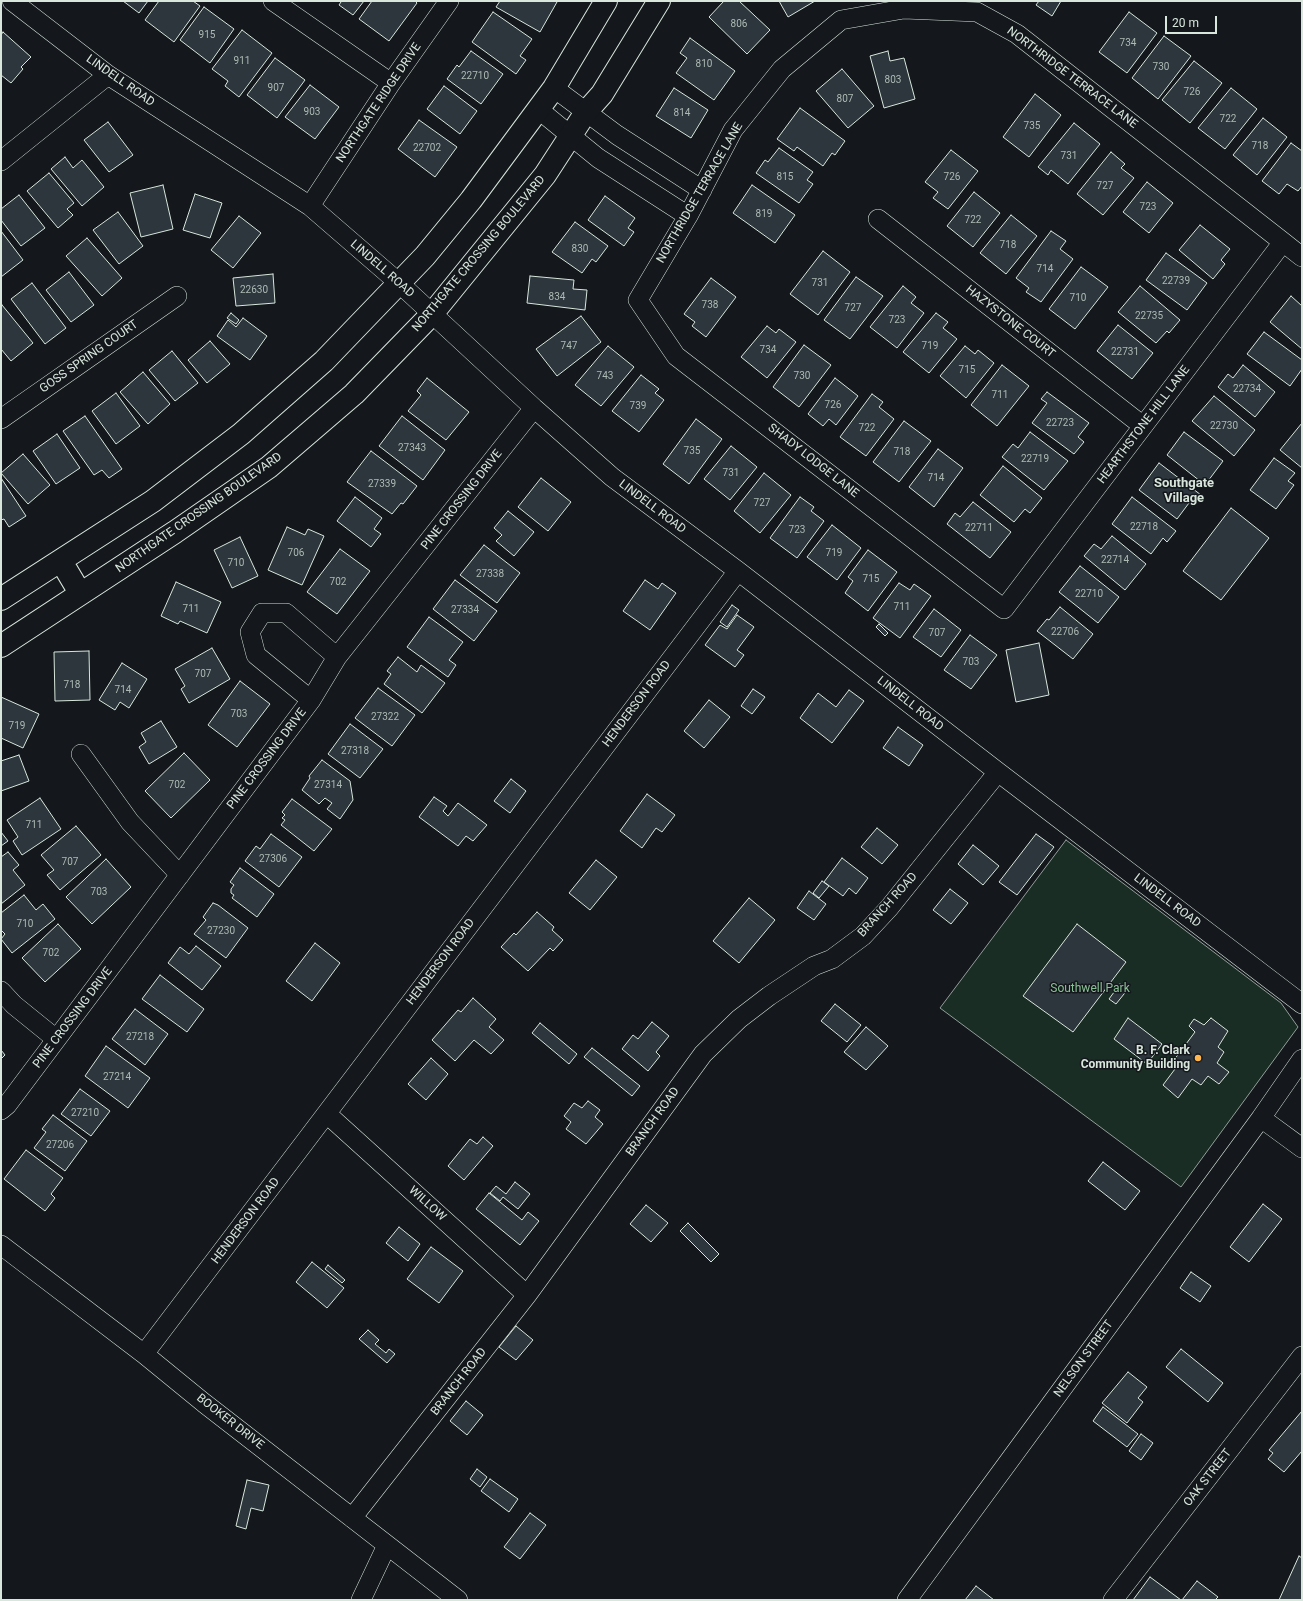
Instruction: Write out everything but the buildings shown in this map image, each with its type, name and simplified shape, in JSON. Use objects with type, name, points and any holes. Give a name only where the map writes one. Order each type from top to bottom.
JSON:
[{"type":"main road","points":[[1,599],[153,501],[241,434],[324,361],[425,256],[471,200],[554,88],[606,1]]},
{"type":"main road","name":"NORTHGATE CROSSING BOULEVARD","points":[[1,646],[175,532],[269,467],[354,394],[432,314],[545,175],[586,112],[602,94],[659,1]]},
{"type":"main road","points":[[61,561],[80,593]]},
{"type":"street","name":"LINDELL ROAD","points":[[12,1],[108,75],[310,206],[400,283],[534,408],[612,477],[738,571],[1302,1004]]},
{"type":"street","points":[[273,1],[391,83]]},
{"type":"street","name":"NORTHGATE RIDGE DRIVE","points":[[310,206],[391,83],[449,1]]},
{"type":"street","name":"NORTHRIDGE TERRACE LANE","points":[[638,300],[688,216],[733,130],[782,69],[841,20],[882,7],[977,12],[1017,34],[1302,257]]},
{"type":"street","points":[[1,161],[108,75]]},
{"type":"street","points":[[554,88],[617,135],[702,190]]},
{"type":"street","points":[[538,109],[598,158],[688,216]]},
{"type":"street","name":"HAZYSTONE COURT","points":[[878,219],[1143,426]]},
{"type":"street","name":"HEARTHSTONE HILL LANE","points":[[1004,609],[1283,242]]},
{"type":"street","name":"GOSS SPRING COURT","points":[[1,419],[177,296]]},
{"type":"street","name":"SHADY LODGE LANE","points":[[638,300],[676,356],[1004,609]]},
{"type":"street","name":"PINE CROSSING DRIVE","points":[[1,1110],[7,1105],[311,700],[338,657],[534,408]]},
{"type":"street","name":"HENDERSON ROAD","points":[[144,1354],[738,571]]},
{"type":"street","points":[[311,700],[256,655],[250,632],[262,613],[286,613],[338,657]]},
{"type":"street","points":[[81,754],[130,822],[180,875]]},
{"type":"street","name":"BRANCH ROAD","points":[[352,1518],[528,1295],[703,1054],[739,1019],[769,996],[814,966],[832,958],[863,936],[889,908],[998,772]]},
{"type":"street","points":[[1,991],[14,1006],[56,1039]]},
{"type":"street","points":[[1302,1059],[1261,1118],[1302,1148]]},
{"type":"street","name":"WILLOW","points":[[326,1114],[528,1295]]},
{"type":"street","name":"NELSON STREET","points":[[907,1600],[1261,1118]]},
{"type":"street","name":"BOOKER DRIVE","points":[[1,1245],[144,1354],[204,1403],[458,1600]]},
{"type":"street","name":"OAK STREET","points":[[1113,1600],[1302,1356]]},
{"type":"street","points":[[361,1600],[387,1545]]},
{"type":"green space","name":"Southwell Park","points":[[1066,840],[1281,1003],[1298,1027],[1181,1187],[940,1008]]},
{"type":"place","name":"B. F. Clark Community Building","points":[[1198,1058]]},
{"type":"district","name":"Southgate Village","points":[[1184,492]]}]
